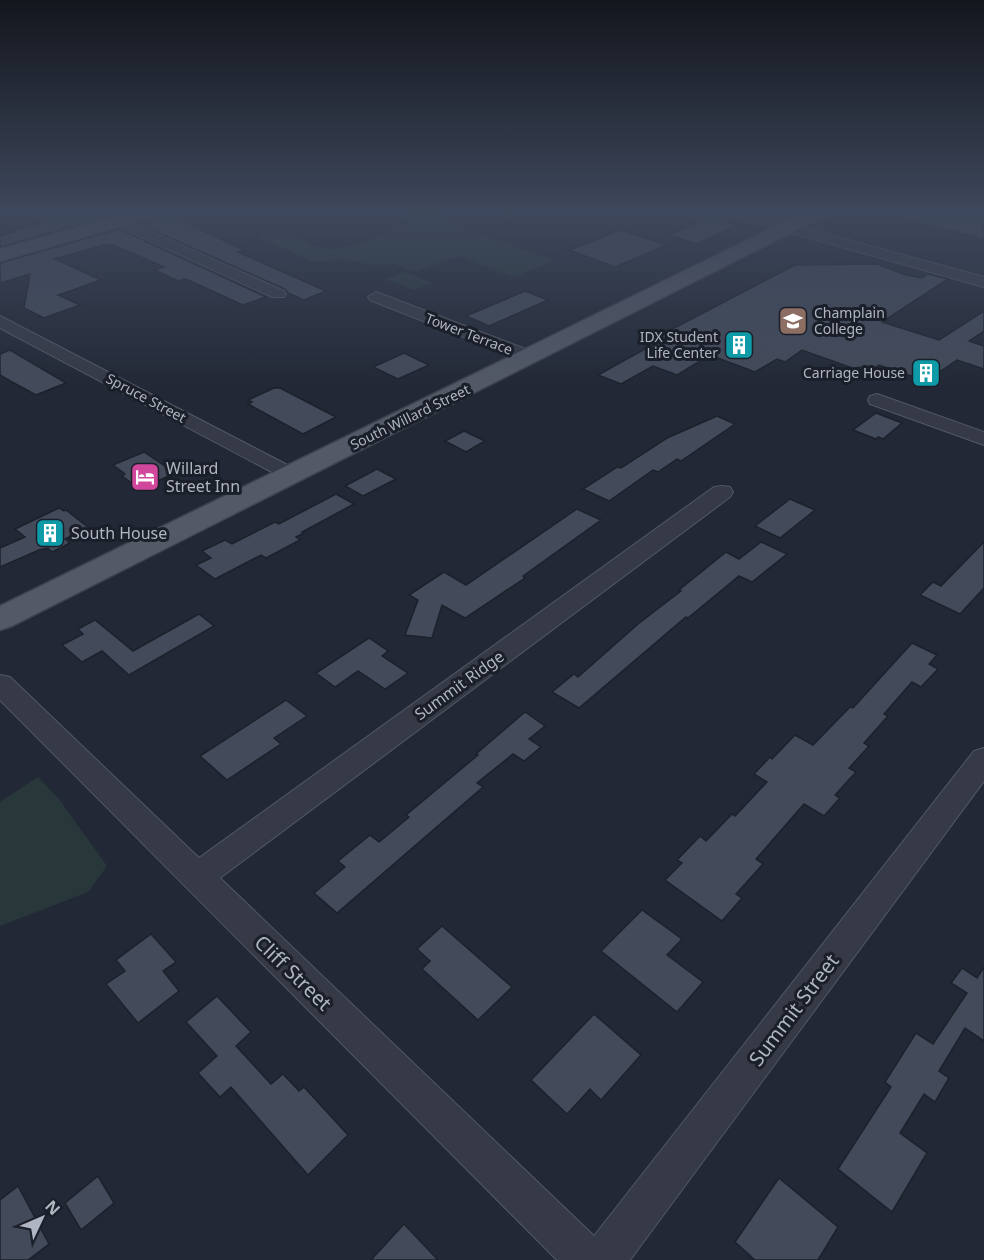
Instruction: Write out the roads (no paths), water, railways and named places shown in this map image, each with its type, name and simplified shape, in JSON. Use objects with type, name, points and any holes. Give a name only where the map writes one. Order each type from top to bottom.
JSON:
[{"type":"main road","name":"South Willard Street","points":[[0,619],[700,271]]},
{"type":"street","points":[[227,271],[278,294]]},
{"type":"street","points":[[944,271],[984,282]]},
{"type":"street","name":"Tower Terrace","points":[[376,297],[530,357]]},
{"type":"street","name":"Spruce Street","points":[[0,321],[292,475]]},
{"type":"street","points":[[877,400],[984,439]]},
{"type":"street","name":"Summit Ridge","points":[[196,878],[722,492]]},
{"type":"street","name":"Cliff Street","points":[[0,684],[588,1260]]},
{"type":"street","name":"Summit Street","points":[[603,1260],[984,759]]},
{"type":"place","name":"Champlain College","points":[[793,321]]},
{"type":"place","name":"IDX Student Life Center","points":[[739,345]]},
{"type":"place","name":"Carriage House","points":[[926,373]]},
{"type":"place","name":"Willard Street Inn","points":[[145,477]]},
{"type":"place","name":"South House","points":[[50,533]]}]
